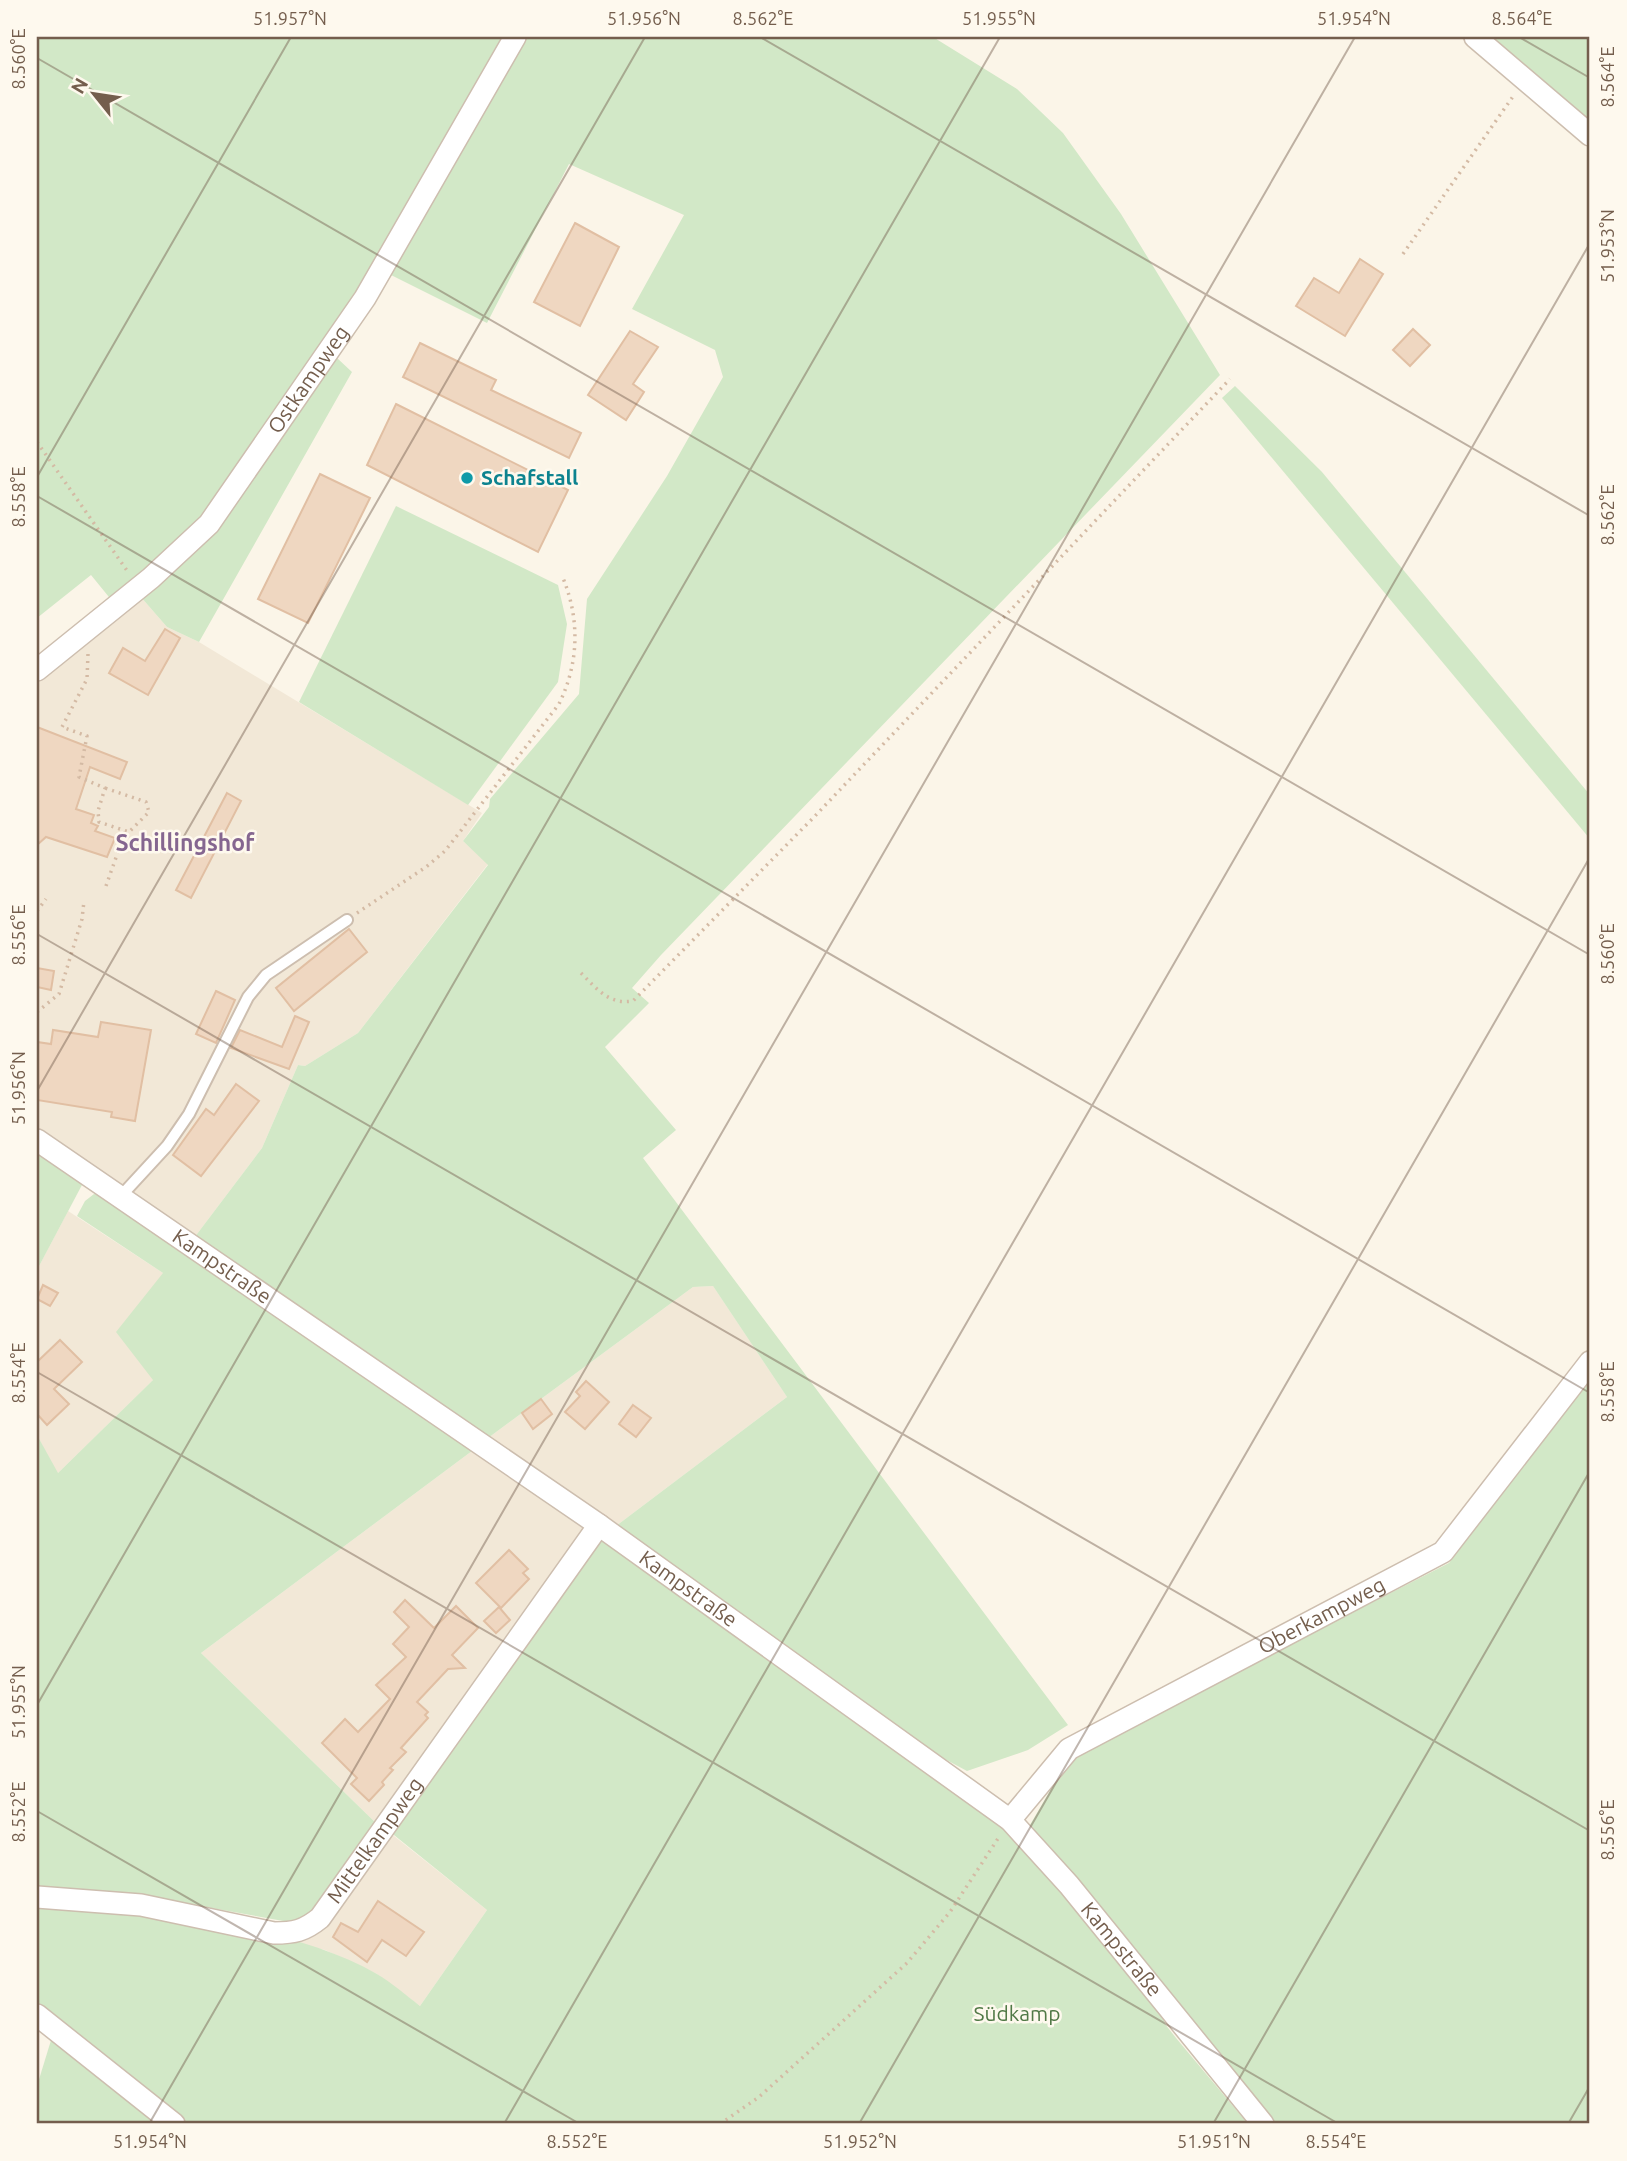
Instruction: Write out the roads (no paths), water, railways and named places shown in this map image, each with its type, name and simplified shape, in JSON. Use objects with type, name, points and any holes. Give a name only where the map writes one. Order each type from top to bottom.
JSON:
[{"type":"street","name":"Ostkampweg","points":[[37,670],[139,588],[209,524],[365,298],[515,37]]},
{"type":"street","points":[[1475,37],[1590,135]]},
{"type":"street","name":"Kampstraße","points":[[37,1140],[599,1525],[1010,1820],[1069,1885],[1263,2124]]},
{"type":"street","name":"Oberkampweg","points":[[1010,1820],[1069,1749],[1443,1552],[1590,1362]]},
{"type":"street","name":"Mittelkampweg","points":[[37,1898],[141,1905],[274,1933],[294,1933],[306,1929],[320,1918],[599,1525]]},
{"type":"street","points":[[37,2015],[174,2124]]},
{"type":"lane","points":[[120,1197],[167,1146],[190,1114],[248,997],[266,975],[347,920]]},
{"type":"place","name":"Schafstall","points":[[467,478]]},
{"type":"district","name":"Schillingshof","points":[[185,843]]},
{"type":"park label","name":"Südkamp","points":[[1017,2014]]}]
